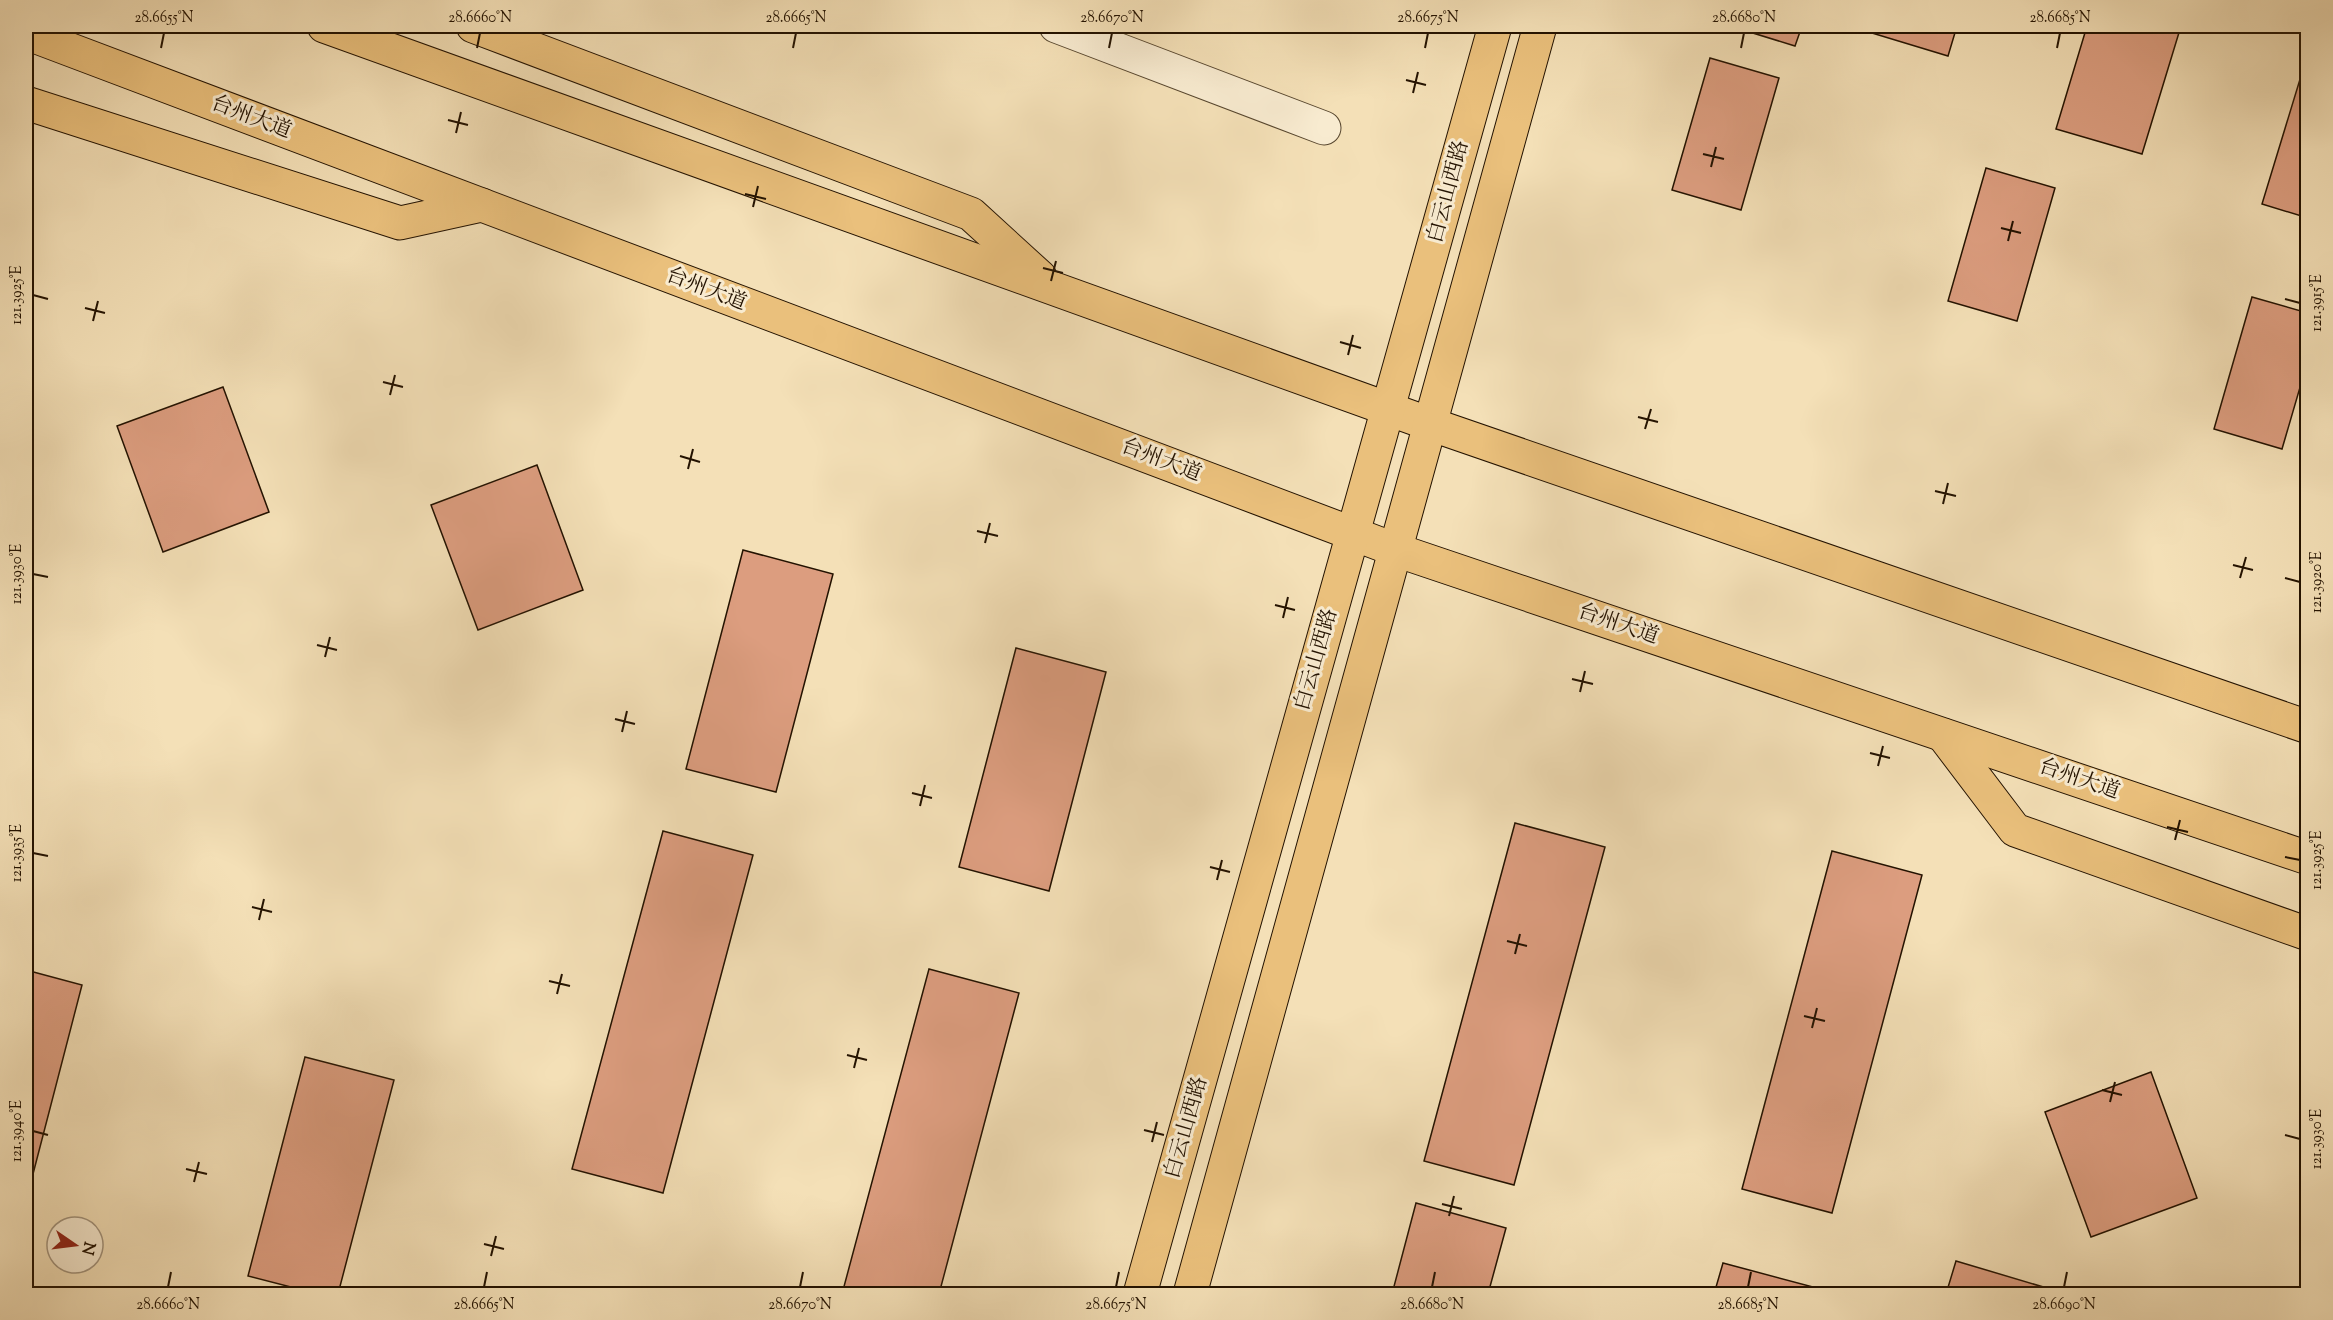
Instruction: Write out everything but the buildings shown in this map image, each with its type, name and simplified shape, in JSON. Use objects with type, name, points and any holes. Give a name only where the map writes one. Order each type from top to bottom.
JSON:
[{"type":"main road","points":[[324,26],[1430,424],[2307,727]]},
{"type":"main road","points":[[473,26],[971,214],[1053,288]]},
{"type":"main road","name":"白云山西路","points":[[1140,1294],[1496,26]]},
{"type":"main road","name":"白云山西路","points":[[1190,1294],[1540,26]]},
{"type":"main road","name":"台州大道","points":[[26,33],[1396,550],[2307,858]]},
{"type":"main road","points":[[26,104],[400,223],[482,205]]},
{"type":"main road","points":[[1943,735],[2015,830],[2307,934]]},
{"type":"lane","points":[[1056,26],[1324,128]]}]
